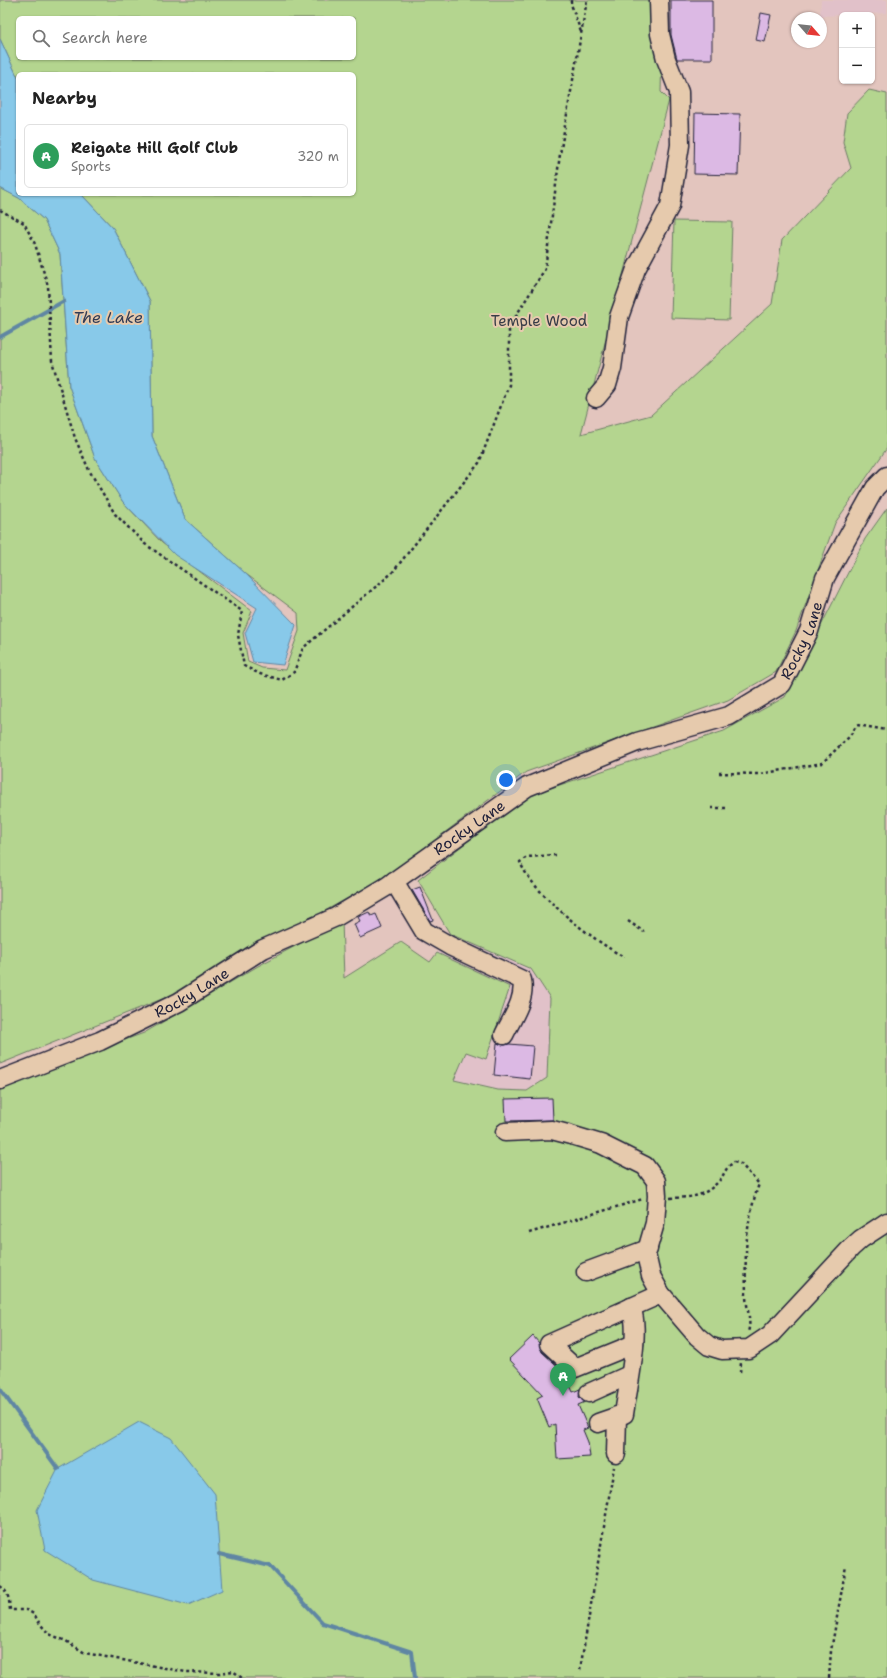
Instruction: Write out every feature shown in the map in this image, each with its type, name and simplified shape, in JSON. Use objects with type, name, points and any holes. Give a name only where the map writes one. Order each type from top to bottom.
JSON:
[{"type":"street","points":[[596,398],[607,385],[612,368],[619,318],[636,269],[670,206],[680,146],[679,92],[666,59],[660,34],[659,0]]},
{"type":"street","name":"Rocky Lane","points":[[0,1080],[100,1040],[179,1002],[263,950],[336,917],[394,881],[527,787],[637,742],[729,716],[782,684],[810,631],[825,578],[875,488],[887,476]]},
{"type":"street","points":[[394,881],[424,931],[450,946],[522,980],[524,989],[522,998],[504,1035]]},
{"type":"street","points":[[505,1132],[552,1130],[601,1144],[645,1166],[656,1181],[657,1198],[656,1223],[646,1254],[651,1276],[661,1294],[697,1336],[709,1346],[722,1350],[741,1350],[758,1344],[770,1335],[851,1248],[861,1239],[887,1222]]},
{"type":"street","points":[[586,1272],[648,1249]]},
{"type":"street","points":[[634,1344],[575,1368],[549,1344],[661,1294]]},
{"type":"street","points":[[598,1423],[624,1414],[634,1344],[635,1317],[631,1307]]},
{"type":"street","points":[[589,1393],[629,1375]]},
{"type":"street","points":[[616,1454],[617,1416]]},
{"type":"path","points":[[571,0],[581,32]]},
{"type":"path","points":[[0,210],[24,223],[35,244],[48,286],[52,361],[71,424],[89,470],[115,514],[145,544],[242,611],[238,635],[244,666],[260,674],[282,680],[294,672],[303,648],[392,573],[479,463],[509,385],[509,327],[545,269],[560,154],[587,0]]},
{"type":"path","points":[[719,773],[760,774],[822,763],[849,736],[857,725],[887,730]]},
{"type":"path","points":[[710,808],[728,808]]},
{"type":"path","points":[[556,855],[527,857],[520,862],[524,871],[548,899],[605,947],[624,957]]},
{"type":"path","points":[[628,921],[644,932]]},
{"type":"path","points":[[529,1233],[638,1199],[697,1197],[719,1181],[726,1168],[734,1162],[741,1164],[759,1184],[752,1205],[747,1229],[746,1297],[749,1330],[741,1350],[740,1372]]},
{"type":"path","points":[[580,1670],[616,1454]]},
{"type":"path","points":[[829,1678],[831,1651],[846,1566]]},
{"type":"path","points":[[0,1586],[5,1590],[9,1598],[10,1610],[26,1610],[34,1614],[49,1634],[66,1641],[85,1653],[186,1672],[220,1673],[233,1671],[242,1678]]},
{"type":"shaded area","points":[[821,0],[887,0],[887,13],[839,12],[839,15],[827,16],[827,12],[820,12]]},
{"type":"shaded area","points":[[450,934],[531,969],[550,998],[547,1078],[527,1091],[498,1090],[454,1080],[466,1052],[486,1059],[510,987],[437,953]]},
{"type":"green space","name":"Temple Wood","points":[[0,0],[663,0],[661,92],[669,100],[581,434],[651,415],[772,304],[782,240],[851,168],[843,142],[847,113],[869,90],[887,94],[887,448],[835,523],[796,631],[776,672],[728,700],[526,772],[385,877],[187,989],[0,1064],[0,188],[19,198],[44,220],[60,254],[69,386],[95,458],[123,502],[162,543],[252,611],[243,633],[248,662],[262,668],[285,670],[299,631],[298,613],[246,574],[185,519],[152,436],[150,301],[113,228],[83,196],[356,196],[356,72],[16,72],[16,74],[0,39]]},
{"type":"green space","points":[[674,221],[732,222],[729,320],[671,318]]},
{"type":"green space","points":[[887,508],[887,1678],[0,1678],[0,1085],[144,1033],[258,966],[342,921],[344,978],[401,942],[430,962],[437,953],[510,987],[486,1059],[466,1052],[454,1080],[498,1090],[527,1091],[547,1078],[550,998],[531,969],[450,934],[418,880],[526,796],[724,731],[785,697],[865,539]]},
{"type":"water","name":"The Lake","points":[[0,39],[16,74],[16,196],[83,196],[113,228],[150,301],[152,436],[185,519],[246,574],[296,625],[283,665],[253,662],[245,633],[257,608],[175,555],[123,502],[95,458],[69,386],[60,254],[44,220],[19,198],[0,188]]},
{"type":"water","points":[[139,1422],[171,1438],[215,1494],[222,1590],[188,1605],[93,1580],[45,1550],[37,1510],[58,1469]]},
{"type":"building","points":[[671,0],[712,0],[712,59],[677,59],[671,35]]},
{"type":"building","points":[[761,13],[771,15],[765,42],[756,40]]},
{"type":"building","points":[[695,113],[740,114],[738,175],[694,174]]},
{"type":"building","points":[[420,887],[433,920],[430,921],[412,890]]},
{"type":"building","points":[[369,912],[371,916],[376,914],[382,928],[360,938],[354,924],[360,921],[358,917]]},
{"type":"building","points":[[497,1043],[504,1045],[533,1046],[530,1079],[494,1075]]},
{"type":"building","points":[[552,1098],[553,1120],[506,1121],[505,1099]]},
{"type":"building","points":[[533,1336],[539,1343],[542,1352],[564,1372],[573,1392],[580,1389],[579,1397],[585,1402],[578,1405],[588,1428],[583,1430],[588,1442],[590,1457],[557,1459],[555,1424],[549,1427],[537,1398],[543,1395],[509,1359]]},
{"type":"waterway","points":[[0,337],[64,301]]},
{"type":"waterway","points":[[0,1389],[58,1469]]},
{"type":"waterway","points":[[219,1554],[270,1566],[323,1623],[412,1652],[415,1678]]},
{"type":"place","name":"Reigate Hill Golf Club","points":[[563,1396]]}]
